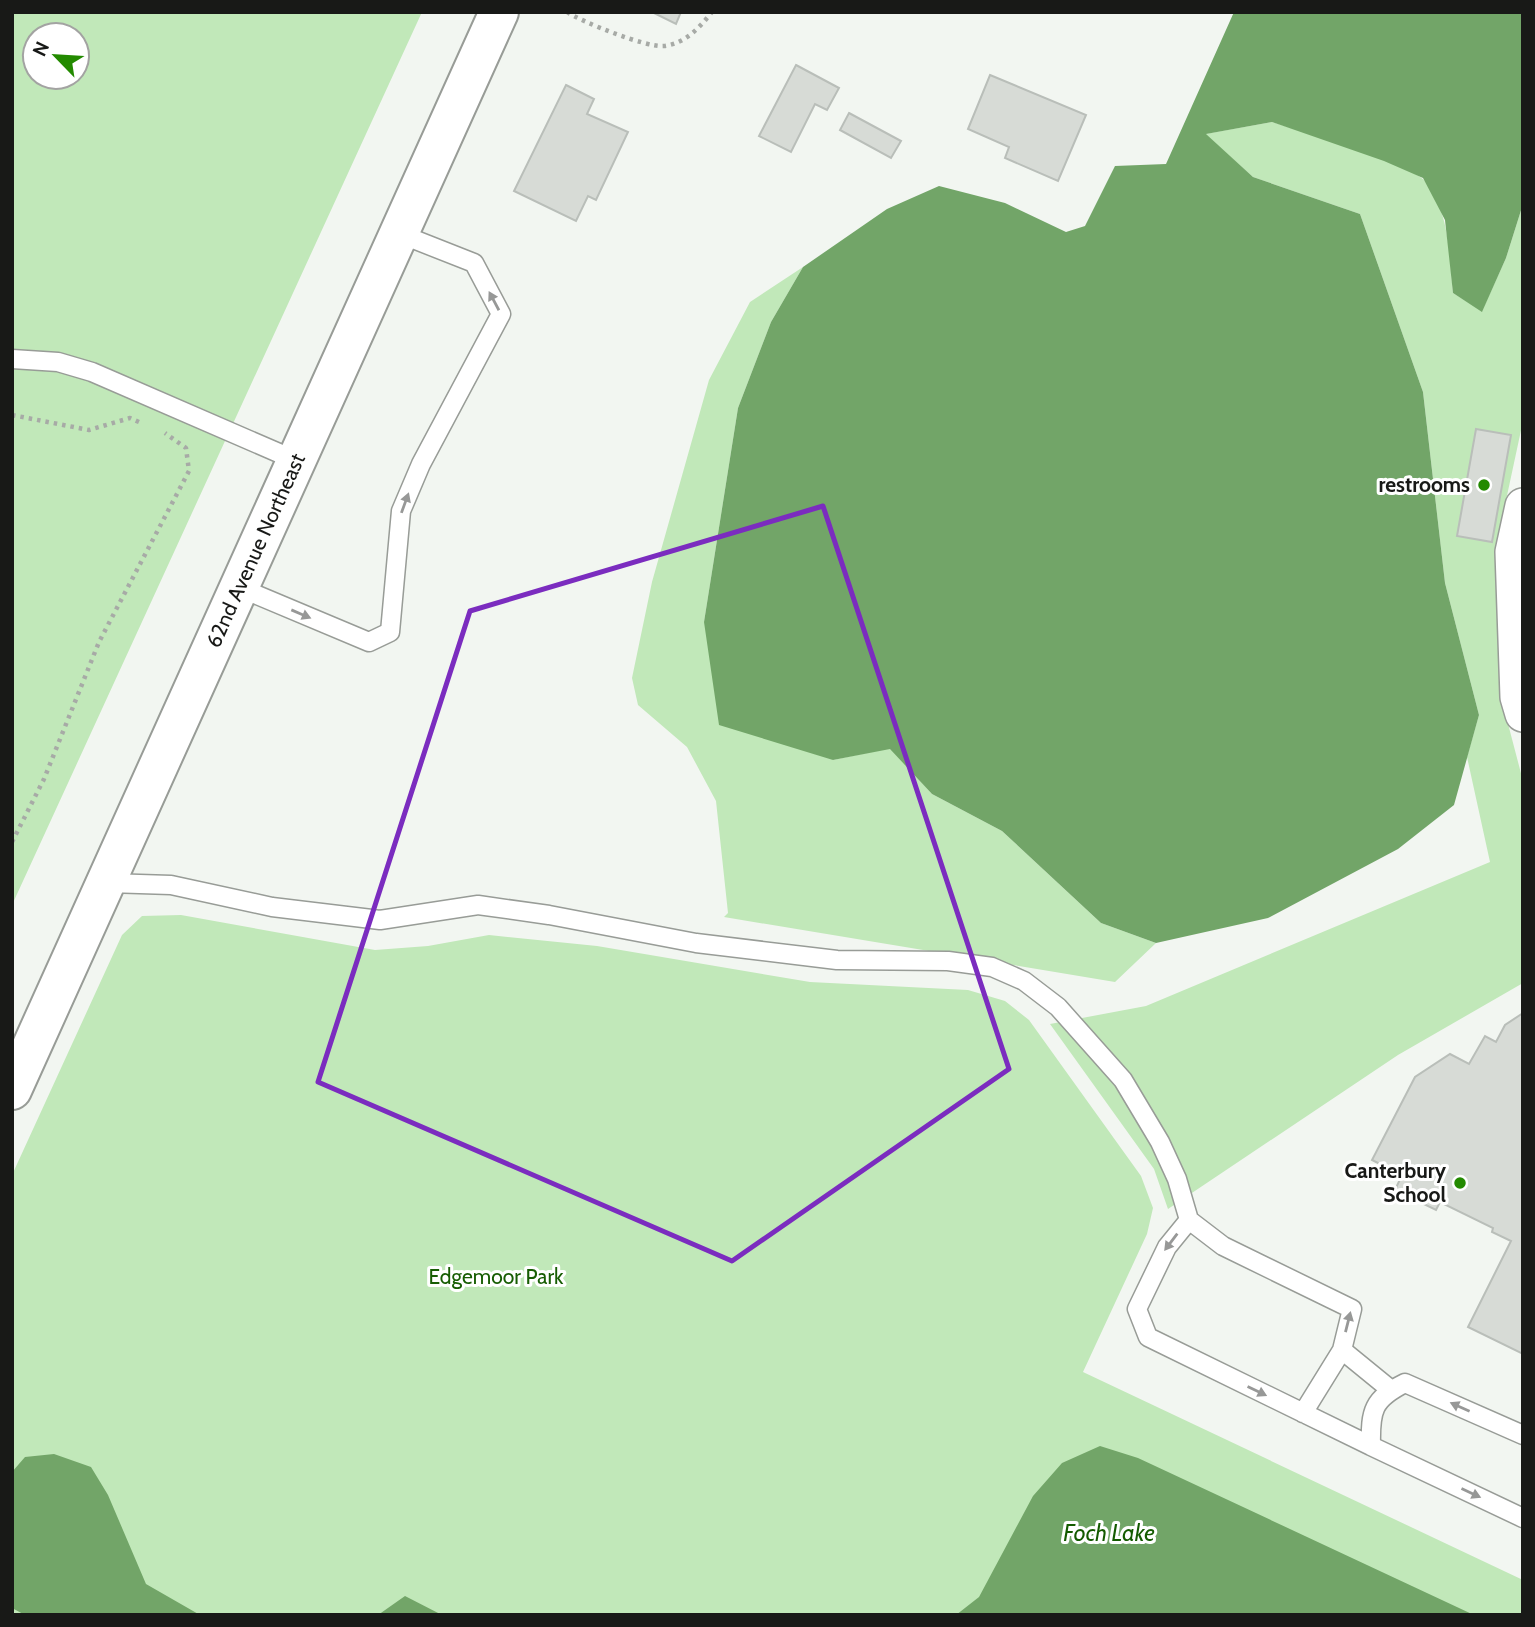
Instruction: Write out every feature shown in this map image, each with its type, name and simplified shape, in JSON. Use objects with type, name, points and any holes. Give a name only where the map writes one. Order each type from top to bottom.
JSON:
[{"type":"street","name":"62nd Avenue Northeast","points":[[12,1090],[108,883],[295,460],[499,12]]},
{"type":"street","points":[[1523,506],[1513,552],[1518,697],[1523,714]]},
{"type":"lane","points":[[238,587],[369,642],[390,632],[401,511],[421,464],[500,314],[474,263],[398,233]]},
{"type":"lane","points":[[12,359],[58,362],[92,372],[295,460]]},
{"type":"lane","points":[[108,883],[171,885],[272,907],[380,920],[478,905],[548,915],[696,943],[837,960],[948,961],[992,967],[1024,981],[1058,1007],[1123,1080],[1160,1142],[1177,1179],[1189,1220],[1223,1246],[1352,1309],[1342,1350],[1303,1413]]},
{"type":"lane","points":[[1189,1220],[1167,1247],[1138,1309],[1148,1337],[1523,1518]]},
{"type":"lane","points":[[1342,1350],[1391,1390]]},
{"type":"lane","points":[[1370,1446],[1370,1419],[1381,1395],[1405,1383],[1523,1435]]},
{"type":"path","points":[[567,12],[625,37],[663,46],[694,34],[712,12]]},
{"type":"path","points":[[12,415],[89,430],[130,418],[175,438],[186,448],[189,471],[99,642],[44,779],[12,842]]},
{"type":"highlighted area","points":[[823,506],[1009,1069],[732,1261],[318,1082],[470,611]]},
{"type":"green space","points":[[12,12],[422,12],[12,905]]},
{"type":"green space","points":[[1272,122],[1377,157],[1424,180],[1433,192],[1444,219],[1453,293],[1482,311],[1506,258],[1523,204],[1523,421],[1496,547],[1501,697],[1523,781],[1523,983],[1398,1055],[1168,1209],[1154,1169],[1050,1024],[1146,1006],[1490,862],[1467,757],[1479,715],[1445,583],[1423,392],[1360,214],[1253,177],[1205,134]]},
{"type":"green space","points":[[803,267],[771,322],[738,408],[704,622],[833,760],[890,748],[932,794],[1002,831],[1101,923],[1156,943],[1115,982],[724,917],[728,913],[716,801],[687,747],[638,705],[632,678],[652,582],[709,380],[750,302]]},
{"type":"green space","name":"Edgemoor Park","points":[[181,915],[375,950],[428,946],[489,935],[597,946],[810,982],[968,990],[1005,1001],[1029,1020],[1141,1176],[1153,1208],[1147,1234],[1083,1372],[1523,1580],[1523,1615],[12,1615],[12,1175],[122,935],[142,916]]},
{"type":"water","points":[[1234,12],[1523,12],[1523,204],[1506,258],[1482,312],[1453,293],[1445,220],[1423,178],[1384,161],[1272,122],[1206,134],[1253,177],[1360,214],[1423,392],[1445,583],[1479,715],[1454,805],[1398,849],[1268,918],[1156,943],[1101,923],[1002,831],[932,794],[890,749],[833,760],[719,725],[704,622],[738,408],[771,322],[803,267],[887,209],[939,186],[1005,203],[1066,232],[1085,226],[1115,166],[1166,164]]},
{"type":"water","name":"Foch Lake","points":[[1100,1446],[1138,1458],[1474,1615],[956,1615],[979,1597],[1033,1496],[1062,1463]]},
{"type":"water","points":[[54,1454],[91,1467],[108,1495],[146,1584],[200,1615],[25,1615],[12,1608],[12,1472],[25,1457]]},
{"type":"water","points":[[405,1596],[442,1615],[378,1615]]},
{"type":"building","points":[[652,12],[681,12],[676,24]]},
{"type":"building","points":[[796,65],[839,88],[827,110],[815,104],[791,152],[759,136]]},
{"type":"building","points":[[990,75],[1086,115],[1058,181],[1005,158],[1009,147],[968,129]]},
{"type":"building","points":[[566,85],[594,99],[587,114],[628,132],[596,200],[588,196],[576,221],[514,191]]},
{"type":"building","points":[[849,113],[901,141],[891,158],[840,130]]},
{"type":"building","name":"restrooms","points":[[1476,429],[1511,435],[1492,542],[1457,536]]},
{"type":"building","name":"Canterbury School","points":[[1523,1013],[1523,1354],[1468,1327],[1511,1241],[1492,1232],[1493,1228],[1440,1202],[1436,1210],[1395,1190],[1402,1175],[1372,1160],[1415,1077],[1450,1054],[1469,1064],[1485,1036],[1496,1042],[1505,1025]]},
{"type":"place","name":"restrooms","points":[[1484,485]]},
{"type":"place","name":"Canterbury School","points":[[1460,1183]]}]
